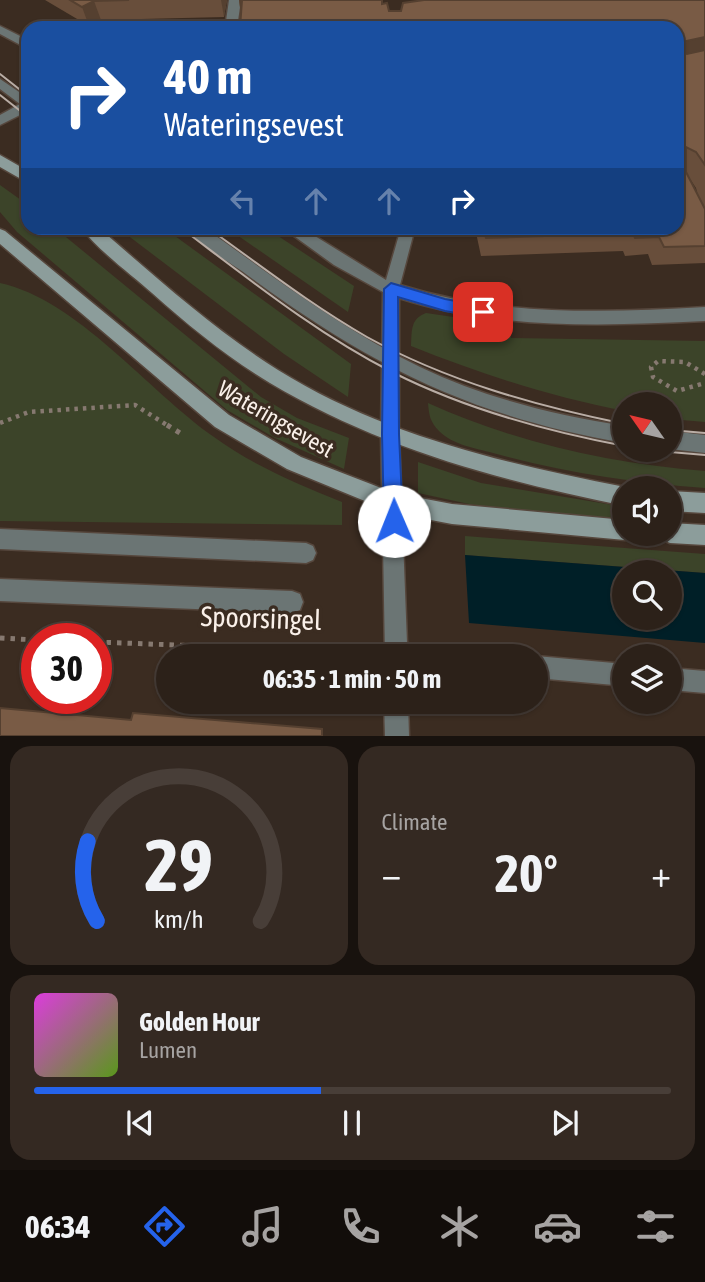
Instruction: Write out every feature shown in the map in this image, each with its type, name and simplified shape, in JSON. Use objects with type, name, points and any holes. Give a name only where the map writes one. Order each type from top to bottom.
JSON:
[{"type":"street","points":[[232,21],[235,0]]},
{"type":"street","points":[[0,29],[21,41]]},
{"type":"street","points":[[0,83],[21,99]]},
{"type":"street","points":[[0,121],[21,108]]},
{"type":"street","points":[[0,160],[21,174]]},
{"type":"street","name":"Wateringsevest","points":[[0,235],[222,421],[295,463],[394,503],[452,514],[612,529]]},
{"type":"street","name":"Wateringsevest","points":[[98,235],[232,348],[322,401],[390,434],[440,452],[612,494]]},
{"type":"street","points":[[205,235],[298,302],[390,360],[461,391],[528,414],[583,429],[612,433]]},
{"type":"street","points":[[301,235],[352,269],[391,289],[445,305],[483,312],[567,316],[705,314]]},
{"type":"street","points":[[396,644],[390,434],[391,289],[406,235]]},
{"type":"street","points":[[0,251],[22,253]]},
{"type":"street","points":[[682,441],[705,444]]},
{"type":"street","points":[[682,502],[705,503]]},
{"type":"street","points":[[682,534],[705,535]]},
{"type":"street","points":[[0,539],[306,554]]},
{"type":"street","points":[[0,590],[292,602]]},
{"type":"street","points":[[548,668],[612,674]]},
{"type":"street","points":[[682,680],[705,682]]},
{"type":"street","points":[[396,714],[397,736]]},
{"type":"path","points":[[705,374],[685,362],[658,361],[651,367],[653,377],[677,391],[705,383]]},
{"type":"path","points":[[0,423],[29,412],[135,405],[189,439]]},
{"type":"path","points":[[0,638],[21,639]]},
{"type":"path","name":"Spoorsingel","points":[[112,643],[156,645]]},
{"type":"green space","points":[[0,185],[21,200],[21,235],[64,235],[261,397],[297,418],[349,438],[344,469],[275,438],[227,410],[17,232],[0,212]]},
{"type":"green space","points":[[127,235],[174,235],[351,364],[348,397],[284,354]]},
{"type":"green space","points":[[237,235],[277,235],[354,286],[348,312]]},
{"type":"green space","points":[[0,283],[29,293],[85,327],[189,418],[229,447],[276,473],[342,502],[342,525],[0,521]]},
{"type":"green space","points":[[426,313],[508,325],[511,338],[705,341],[705,422],[682,420],[682,392],[612,392],[612,408],[543,392],[464,366],[411,346],[414,322]]},
{"type":"green space","points":[[428,403],[494,429],[612,459],[612,462],[705,471],[705,488],[682,486],[682,476],[612,478],[519,460],[451,440],[436,428]]},
{"type":"green space","points":[[418,462],[481,483],[612,505],[612,519],[575,519],[469,504],[418,493]]},
{"type":"green space","points":[[465,536],[705,554],[705,573],[682,571],[682,560],[612,560],[612,566],[465,555]]},
{"type":"water","points":[[465,555],[612,566],[612,630],[682,630],[682,571],[705,573],[705,643],[469,623]]},
{"type":"building","points":[[70,0],[129,0],[94,1],[82,7]]},
{"type":"building","points":[[242,0],[382,0],[382,4],[387,3],[389,11],[401,11],[403,3],[424,0],[705,0],[705,37],[686,41],[684,52],[684,21],[240,21]]},
{"type":"building","points":[[705,50],[705,165],[696,152],[686,147],[686,172],[705,209],[705,246],[664,247],[659,237],[635,238],[634,235],[684,235],[684,52],[687,54]]},
{"type":"building","points":[[485,235],[574,235],[486,238]]},
{"type":"building","points":[[0,708],[21,710],[21,714],[66,714],[131,720],[133,713],[322,729],[322,736],[0,736]]},
{"type":"tram line","points":[[0,74],[21,90]]},
{"type":"tram line","points":[[0,95],[21,112]]},
{"type":"tram line","points":[[190,235],[310,323],[392,372],[477,408],[612,443]]},
{"type":"tram line","points":[[218,235],[326,312],[397,353],[493,390],[612,421]]},
{"type":"tram line","points":[[682,431],[705,433]]},
{"type":"tram line","points":[[682,453],[705,455]]},
{"type":"route","points":[[394,521],[390,434],[391,289],[445,305],[483,312]]}]
